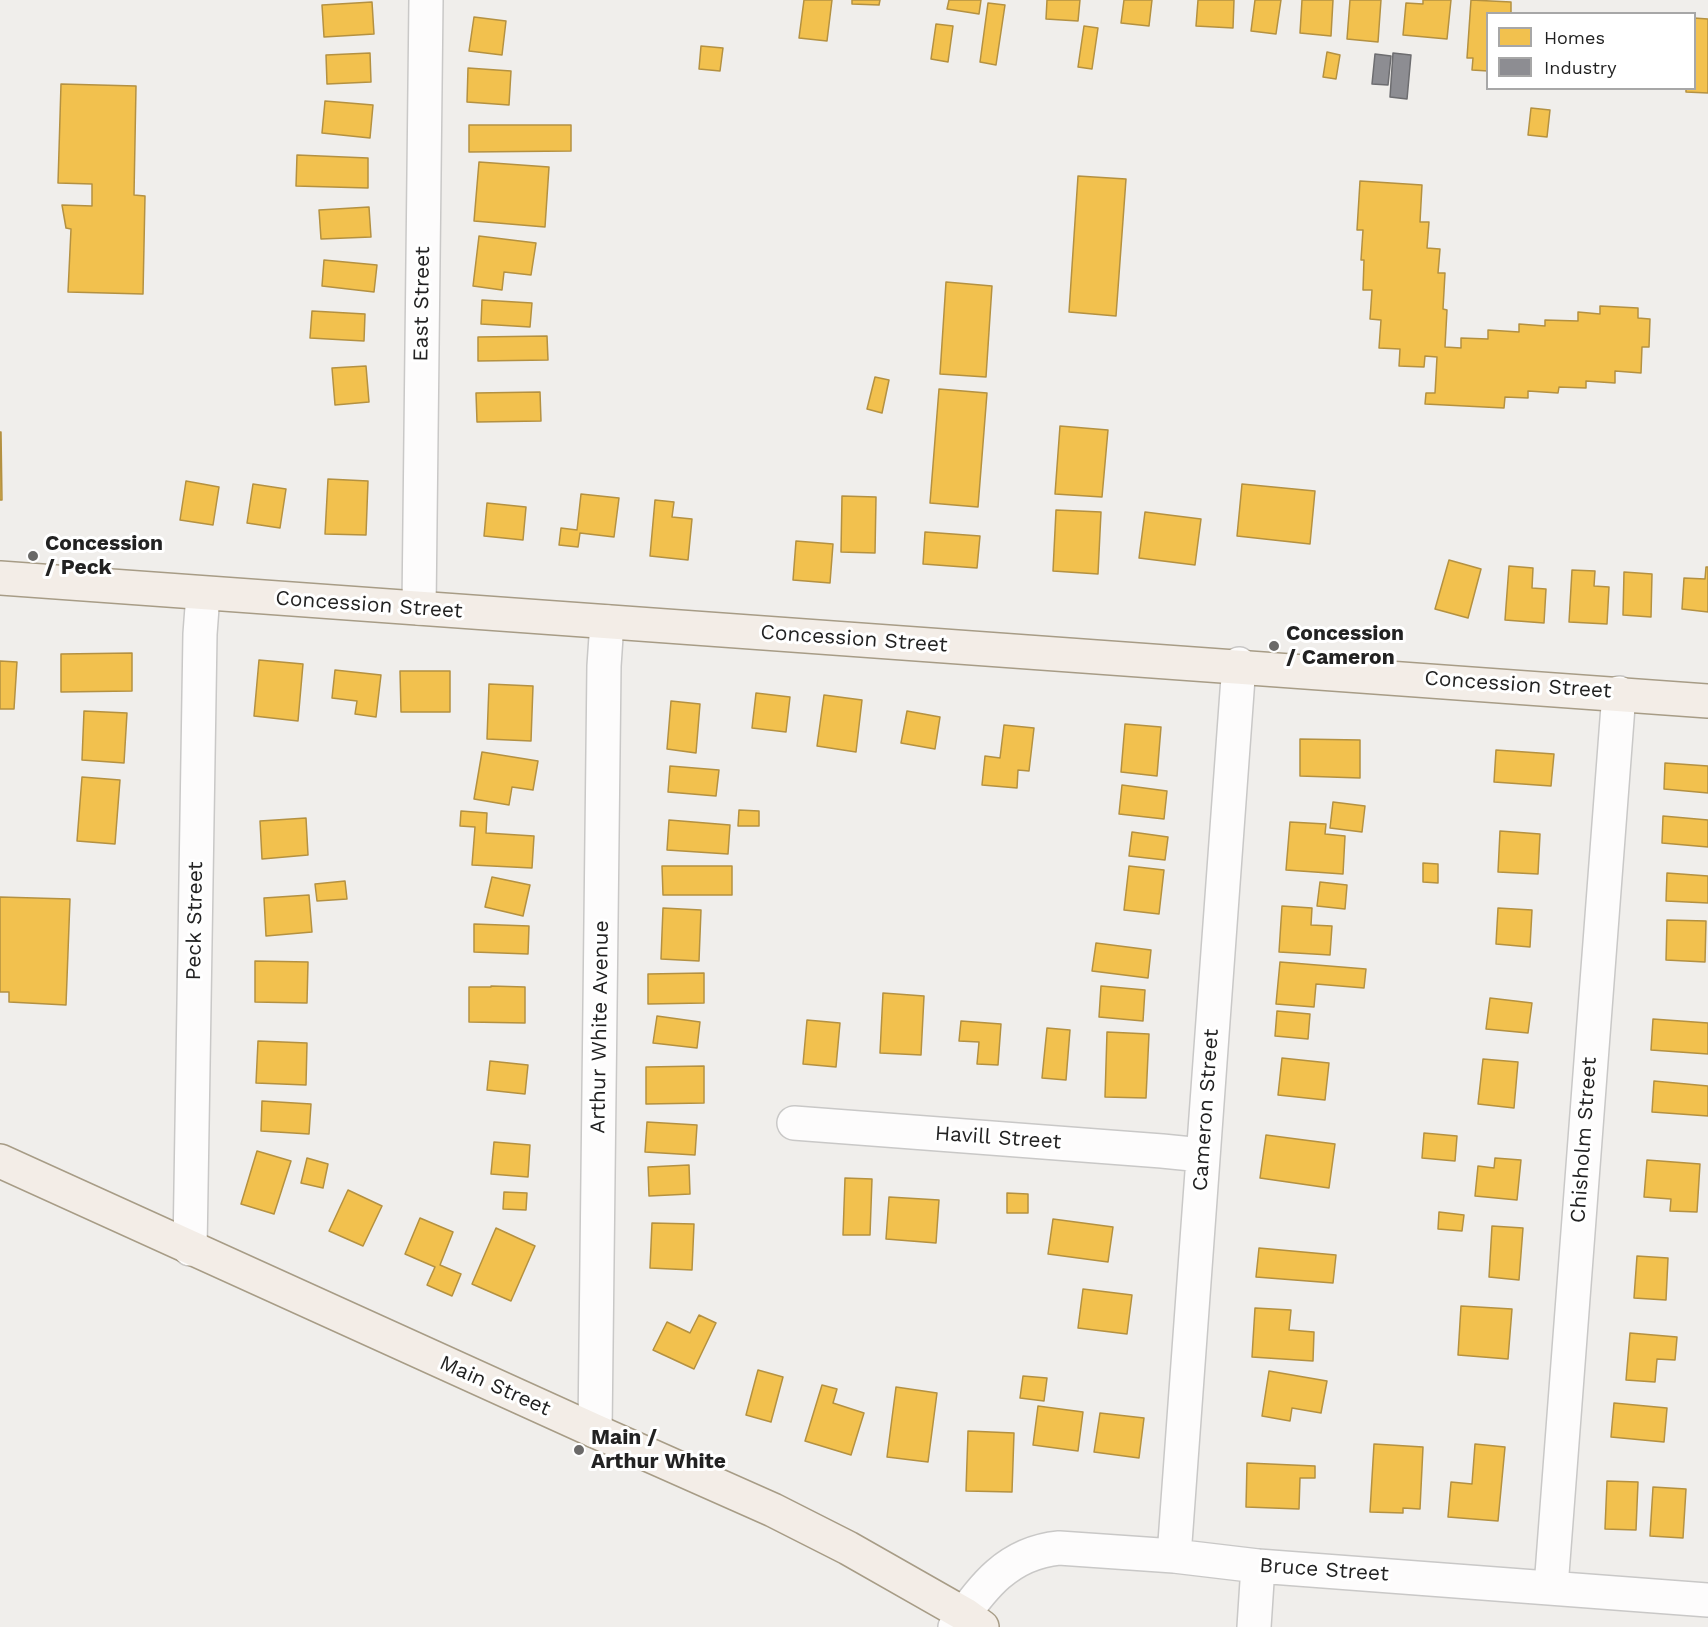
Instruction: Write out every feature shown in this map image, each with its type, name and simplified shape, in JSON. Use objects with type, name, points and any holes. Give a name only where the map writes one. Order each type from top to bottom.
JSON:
[{"type":"main road","name":"Concession Street","points":[[0,578],[203,594],[1239,664],[1708,700]]},
{"type":"main road","name":"Main Street","points":[[0,1161],[817,1531],[967,1623]]},
{"type":"street","name":"East Street","points":[[419,608],[426,0]]},
{"type":"street","name":"Peck Street","points":[[190,1249],[199,658],[203,594]]},
{"type":"street","name":"Arthur White Avenue","points":[[595,1431],[604,666],[607,622]]},
{"type":"street","name":"Cameron Street","points":[[1174,1556],[1239,664]]},
{"type":"street","name":"Chisholm Street","points":[[1551,1587],[1619,693]]},
{"type":"street","name":"Havill Street","points":[[794,1123],[1202,1155]]},
{"type":"street","name":"Bruce Street","points":[[967,1623],[994,1578],[1022,1557],[1041,1550],[1059,1548],[1174,1556],[1258,1566],[1708,1600]]},
{"type":"street","points":[[1254,1627],[1258,1566]]},
{"type":"building: Homes","points":[[804,0],[832,0],[827,41],[799,38]]},
{"type":"building: Homes","points":[[852,0],[880,0],[879,5],[852,4]]},
{"type":"building: Homes","points":[[949,0],[981,0],[979,14],[947,9]]},
{"type":"building: Homes","points":[[1047,0],[1080,0],[1078,21],[1046,19]]},
{"type":"building: Homes","points":[[1124,0],[1152,0],[1149,26],[1121,23]]},
{"type":"building: Homes","points":[[1198,0],[1234,0],[1233,28],[1196,26]]},
{"type":"building: Homes","points":[[1255,0],[1281,0],[1276,34],[1251,31]]},
{"type":"building: Homes","points":[[1302,0],[1333,0],[1331,36],[1300,33]]},
{"type":"building: Homes","points":[[1350,0],[1381,0],[1378,42],[1347,39]]},
{"type":"building: Homes","points":[[1423,0],[1451,0],[1447,39],[1403,35],[1406,3],[1423,4]]},
{"type":"building: Homes","points":[[1471,0],[1511,2],[1511,12],[1486,12],[1486,71],[1472,70],[1473,58],[1467,58]]},
{"type":"building: Homes","points":[[372,2],[374,34],[324,37],[322,5]]},
{"type":"building: Homes","points":[[988,3],[1005,5],[996,65],[980,62]]},
{"type":"building: Homes","points":[[474,17],[506,21],[502,55],[469,51]]},
{"type":"building: Homes","points":[[1696,18],[1708,19],[1708,93],[1686,92],[1686,90],[1696,90]]},
{"type":"building: Homes","points":[[936,24],[953,26],[948,62],[931,59]]},
{"type":"building: Homes","points":[[1084,26],[1098,28],[1092,69],[1078,67]]},
{"type":"building: Homes","points":[[701,46],[723,48],[720,71],[699,69]]},
{"type":"building: Homes","points":[[1327,52],[1340,55],[1336,79],[1323,77]]},
{"type":"building: Homes","points":[[370,53],[371,82],[327,84],[326,55]]},
{"type":"building: Homes","points":[[468,68],[511,71],[509,105],[467,102]]},
{"type":"building: Homes","points":[[61,84],[136,86],[134,195],[145,196],[143,294],[68,292],[71,229],[66,228],[62,205],[92,206],[92,184],[58,183]]},
{"type":"building: Homes","points":[[325,101],[373,105],[370,138],[322,133]]},
{"type":"building: Homes","points":[[1531,108],[1550,110],[1547,137],[1528,135]]},
{"type":"building: Homes","points":[[469,125],[571,125],[571,151],[469,152]]},
{"type":"building: Homes","points":[[297,155],[368,158],[368,188],[296,186]]},
{"type":"building: Homes","points":[[479,162],[549,167],[545,227],[474,221]]},
{"type":"building: Homes","points":[[1078,176],[1126,179],[1116,316],[1069,312]]},
{"type":"building: Homes","points":[[1360,181],[1422,185],[1420,222],[1429,222],[1427,248],[1440,249],[1438,273],[1445,273],[1443,309],[1447,310],[1445,347],[1461,348],[1461,338],[1488,339],[1488,330],[1519,332],[1519,324],[1545,326],[1545,320],[1578,321],[1578,312],[1600,314],[1600,306],[1638,308],[1638,318],[1650,319],[1649,347],[1642,347],[1641,373],[1615,371],[1615,383],[1586,381],[1586,388],[1559,387],[1558,393],[1528,391],[1528,398],[1505,397],[1504,408],[1425,404],[1426,393],[1435,393],[1437,357],[1425,356],[1424,367],[1399,366],[1400,349],[1379,348],[1381,320],[1370,319],[1372,290],[1363,290],[1364,260],[1361,260],[1363,230],[1357,230]]},
{"type":"building: Homes","points":[[369,207],[371,237],[321,239],[319,210]]},
{"type":"building: Homes","points":[[479,236],[536,243],[531,275],[504,272],[502,290],[473,286]]},
{"type":"building: Homes","points":[[324,260],[377,265],[374,292],[322,286]]},
{"type":"building: Homes","points":[[946,282],[992,286],[986,377],[940,374]]},
{"type":"building: Homes","points":[[482,300],[532,303],[530,327],[481,324]]},
{"type":"building: Homes","points":[[312,311],[365,314],[364,341],[310,338]]},
{"type":"building: Homes","points":[[547,336],[548,360],[478,361],[478,337]]},
{"type":"building: Homes","points":[[366,366],[369,402],[335,405],[332,368]]},
{"type":"building: Homes","points":[[875,377],[889,380],[882,413],[867,409]]},
{"type":"building: Homes","points":[[939,389],[987,393],[978,507],[930,503]]},
{"type":"building: Homes","points":[[540,392],[541,421],[477,422],[476,393]]},
{"type":"building: Homes","points":[[1060,426],[1108,430],[1102,497],[1055,494]]},
{"type":"building: Homes","points":[[1,432],[2,500],[0,500]]},
{"type":"building: Homes","points":[[328,479],[368,481],[366,535],[325,534]]},
{"type":"building: Homes","points":[[186,481],[219,487],[213,525],[180,520]]},
{"type":"building: Homes","points":[[253,484],[286,489],[280,528],[247,523]]},
{"type":"building: Homes","points":[[1242,484],[1315,491],[1310,544],[1237,536]]},
{"type":"building: Homes","points":[[581,494],[619,498],[614,537],[580,533],[578,547],[559,545],[561,528],[577,530]]},
{"type":"building: Homes","points":[[842,496],[876,497],[875,553],[841,552]]},
{"type":"building: Homes","points":[[655,500],[674,502],[672,517],[692,519],[688,560],[650,556]]},
{"type":"building: Homes","points":[[487,503],[526,507],[523,540],[484,536]]},
{"type":"building: Homes","points":[[1056,510],[1101,512],[1098,574],[1053,571]]},
{"type":"building: Homes","points":[[1145,512],[1201,519],[1195,565],[1139,558]]},
{"type":"building: Homes","points":[[925,532],[980,536],[977,568],[923,564]]},
{"type":"building: Homes","points":[[796,541],[833,544],[830,583],[793,580]]},
{"type":"building: Homes","points":[[1449,560],[1481,569],[1468,618],[1435,609]]},
{"type":"building: Homes","points":[[1509,566],[1533,568],[1532,588],[1546,589],[1544,623],[1505,620]]},
{"type":"building: Homes","points":[[1706,567],[1708,567],[1708,612],[1682,609],[1684,578],[1705,579]]},
{"type":"building: Homes","points":[[1572,570],[1595,571],[1594,586],[1609,587],[1607,624],[1569,622]]},
{"type":"building: Homes","points":[[1624,572],[1652,574],[1651,617],[1623,615]]},
{"type":"building: Homes","points":[[132,653],[132,691],[61,692],[61,654]]},
{"type":"building: Homes","points":[[259,660],[303,664],[298,721],[254,716]]},
{"type":"building: Homes","points":[[0,661],[17,662],[14,709],[0,709]]},
{"type":"building: Homes","points":[[335,670],[381,675],[376,717],[355,714],[357,701],[332,698]]},
{"type":"building: Homes","points":[[400,671],[450,671],[450,712],[401,712]]},
{"type":"building: Homes","points":[[489,684],[533,686],[531,741],[487,739]]},
{"type":"building: Homes","points":[[756,693],[790,697],[786,732],[752,728]]},
{"type":"building: Homes","points":[[824,695],[862,700],[856,752],[817,746]]},
{"type":"building: Homes","points":[[671,701],[700,704],[696,753],[667,749]]},
{"type":"building: Homes","points":[[84,711],[127,713],[124,763],[82,760]]},
{"type":"building: Homes","points":[[907,711],[940,717],[935,749],[901,743]]},
{"type":"building: Homes","points":[[1125,724],[1161,727],[1157,776],[1121,772]]},
{"type":"building: Homes","points":[[1004,725],[1034,728],[1029,771],[1018,770],[1017,788],[982,785],[985,756],[1000,758]]},
{"type":"building: Homes","points":[[1300,739],[1360,740],[1360,778],[1300,776]]},
{"type":"building: Homes","points":[[1496,750],[1554,754],[1551,786],[1494,782]]},
{"type":"building: Homes","points":[[482,752],[538,761],[533,790],[512,787],[509,805],[474,799]]},
{"type":"building: Homes","points":[[1665,763],[1708,766],[1708,793],[1664,789]]},
{"type":"building: Homes","points":[[670,766],[719,770],[716,796],[668,792]]},
{"type":"building: Homes","points":[[82,777],[120,780],[115,844],[77,841]]},
{"type":"building: Homes","points":[[1122,785],[1167,791],[1164,819],[1119,814]]},
{"type":"building: Homes","points":[[1333,802],[1365,806],[1362,832],[1330,828]]},
{"type":"building: Homes","points":[[739,810],[759,811],[759,826],[738,826]]},
{"type":"building: Homes","points":[[461,811],[487,813],[486,833],[534,836],[532,868],[472,865],[475,827],[460,826]]},
{"type":"building: Homes","points":[[1663,816],[1708,820],[1708,847],[1662,843]]},
{"type":"building: Homes","points":[[306,818],[308,855],[262,859],[260,821]]},
{"type":"building: Homes","points":[[669,820],[730,825],[728,854],[667,850]]},
{"type":"building: Homes","points":[[1290,822],[1326,824],[1325,834],[1345,836],[1343,874],[1286,870]]},
{"type":"building: Homes","points":[[1500,831],[1540,834],[1538,874],[1498,872]]},
{"type":"building: Homes","points":[[1132,832],[1168,837],[1165,860],[1129,856]]},
{"type":"building: Homes","points":[[1423,863],[1438,864],[1438,883],[1423,882]]},
{"type":"building: Homes","points":[[662,866],[732,866],[732,895],[663,895]]},
{"type":"building: Homes","points":[[1129,866],[1164,870],[1159,914],[1124,910]]},
{"type":"building: Homes","points":[[1667,873],[1708,876],[1708,903],[1666,901]]},
{"type":"building: Homes","points":[[492,877],[530,885],[523,916],[485,907]]},
{"type":"building: Homes","points":[[345,881],[347,899],[317,901],[315,884]]},
{"type":"building: Homes","points":[[1320,882],[1347,885],[1345,909],[1317,906]]},
{"type":"building: Homes","points":[[309,895],[312,932],[266,936],[264,898]]},
{"type":"building: Homes","points":[[0,897],[70,899],[66,1005],[9,1002],[9,992],[0,992]]},
{"type":"building: Homes","points":[[1282,906],[1312,908],[1311,925],[1332,926],[1330,955],[1279,952]]},
{"type":"building: Homes","points":[[663,908],[701,910],[699,961],[661,959]]},
{"type":"building: Homes","points":[[1498,908],[1532,910],[1530,947],[1496,944]]},
{"type":"building: Homes","points":[[1667,920],[1706,921],[1705,962],[1666,960]]},
{"type":"building: Homes","points":[[474,924],[529,926],[528,954],[474,952]]},
{"type":"building: Homes","points":[[1096,943],[1151,950],[1148,978],[1092,971]]},
{"type":"building: Homes","points":[[255,961],[308,962],[307,1003],[255,1002]]},
{"type":"building: Homes","points":[[1280,962],[1366,969],[1364,988],[1316,984],[1314,1007],[1276,1004]]},
{"type":"building: Homes","points":[[704,973],[704,1003],[648,1004],[648,974]]},
{"type":"building: Homes","points":[[1101,986],[1145,990],[1143,1021],[1099,1017]]},
{"type":"building: Homes","points":[[469,987],[525,987],[525,1023],[469,1022]]},
{"type":"building: Homes","points":[[883,993],[924,996],[921,1055],[880,1053]]},
{"type":"building: Homes","points":[[1490,998],[1532,1003],[1528,1033],[1486,1029]]},
{"type":"building: Homes","points":[[1277,1011],[1310,1014],[1308,1039],[1275,1036]]},
{"type":"building: Homes","points":[[657,1016],[700,1022],[697,1048],[653,1043]]},
{"type":"building: Homes","points":[[1653,1019],[1708,1023],[1708,1054],[1651,1050]]},
{"type":"building: Homes","points":[[807,1020],[840,1023],[836,1067],[803,1064]]},
{"type":"building: Homes","points":[[961,1021],[1001,1024],[998,1065],[977,1064],[979,1042],[959,1041]]},
{"type":"building: Homes","points":[[1047,1028],[1070,1030],[1066,1080],[1042,1078]]},
{"type":"building: Homes","points":[[1107,1032],[1149,1034],[1146,1098],[1105,1097]]},
{"type":"building: Homes","points":[[258,1041],[307,1043],[306,1085],[256,1083]]},
{"type":"building: Homes","points":[[1282,1058],[1329,1063],[1325,1100],[1278,1095]]},
{"type":"building: Homes","points":[[1483,1059],[1518,1062],[1514,1108],[1478,1104]]},
{"type":"building: Homes","points":[[490,1061],[528,1065],[525,1094],[487,1090]]},
{"type":"building: Homes","points":[[704,1066],[704,1103],[646,1104],[646,1067]]},
{"type":"building: Homes","points":[[1654,1081],[1708,1086],[1708,1116],[1652,1112]]},
{"type":"building: Homes","points":[[262,1101],[311,1104],[309,1134],[261,1131]]},
{"type":"building: Homes","points":[[647,1122],[697,1125],[695,1155],[645,1152]]},
{"type":"building: Homes","points":[[1424,1133],[1457,1136],[1455,1161],[1422,1158]]},
{"type":"building: Homes","points":[[1266,1135],[1335,1144],[1329,1188],[1260,1178]]},
{"type":"building: Homes","points":[[494,1142],[530,1145],[528,1177],[491,1174]]},
{"type":"building: Homes","points":[[257,1151],[291,1161],[274,1214],[241,1204]]},
{"type":"building: Homes","points":[[307,1158],[328,1164],[323,1188],[301,1183]]},
{"type":"building: Homes","points":[[1495,1158],[1521,1160],[1517,1200],[1475,1196],[1478,1166],[1494,1168]]},
{"type":"building: Homes","points":[[1647,1160],[1700,1164],[1697,1212],[1670,1211],[1671,1199],[1644,1197]]},
{"type":"building: Homes","points":[[689,1165],[690,1194],[649,1196],[648,1167]]},
{"type":"building: Homes","points":[[845,1178],[872,1179],[870,1235],[843,1235]]},
{"type":"building: Homes","points":[[348,1190],[382,1206],[363,1246],[329,1231]]},
{"type":"building: Homes","points":[[504,1192],[527,1193],[526,1210],[503,1209]]},
{"type":"building: Homes","points":[[1007,1193],[1028,1194],[1028,1213],[1007,1213]]},
{"type":"building: Homes","points":[[889,1197],[939,1200],[936,1243],[886,1239]]},
{"type":"building: Homes","points":[[1439,1212],[1464,1215],[1462,1231],[1438,1229]]},
{"type":"building: Homes","points":[[420,1218],[453,1232],[440,1265],[461,1274],[452,1296],[427,1285],[435,1267],[405,1254]]},
{"type":"building: Homes","points":[[1053,1219],[1113,1227],[1108,1262],[1048,1254]]},
{"type":"building: Homes","points":[[652,1223],[694,1224],[692,1270],[650,1268]]},
{"type":"building: Homes","points":[[1492,1226],[1523,1228],[1519,1280],[1489,1277]]},
{"type":"building: Homes","points":[[496,1228],[535,1246],[511,1301],[472,1284]]},
{"type":"building: Homes","points":[[1259,1248],[1336,1255],[1333,1283],[1256,1277]]},
{"type":"building: Homes","points":[[1637,1256],[1668,1258],[1666,1300],[1634,1298]]},
{"type":"building: Homes","points":[[1083,1289],[1132,1295],[1127,1334],[1078,1328]]},
{"type":"building: Homes","points":[[1461,1306],[1512,1309],[1508,1359],[1458,1355]]},
{"type":"building: Homes","points":[[1255,1308],[1291,1310],[1289,1330],[1314,1332],[1313,1361],[1252,1357]]},
{"type":"building: Homes","points":[[699,1315],[716,1323],[694,1369],[653,1350],[667,1322],[690,1333]]},
{"type":"building: Homes","points":[[1630,1333],[1677,1337],[1675,1360],[1657,1359],[1655,1382],[1626,1380]]},
{"type":"building: Homes","points":[[758,1370],[783,1377],[771,1422],[746,1415]]},
{"type":"building: Homes","points":[[1269,1371],[1327,1381],[1321,1413],[1292,1408],[1290,1421],[1262,1416]]},
{"type":"building: Homes","points":[[1023,1376],[1047,1378],[1044,1401],[1020,1398]]},
{"type":"building: Homes","points":[[822,1385],[837,1389],[833,1403],[864,1413],[851,1455],[805,1441]]},
{"type":"building: Homes","points":[[896,1387],[937,1393],[928,1462],[887,1457]]},
{"type":"building: Homes","points":[[1614,1403],[1667,1408],[1664,1442],[1611,1437]]},
{"type":"building: Homes","points":[[1038,1406],[1083,1412],[1078,1451],[1033,1445]]},
{"type":"building: Homes","points":[[1100,1413],[1144,1418],[1139,1458],[1094,1452]]},
{"type":"building: Homes","points":[[968,1431],[1014,1433],[1012,1492],[966,1491]]},
{"type":"building: Homes","points":[[1374,1444],[1423,1447],[1420,1509],[1403,1508],[1403,1513],[1370,1512]]},
{"type":"building: Homes","points":[[1475,1444],[1505,1447],[1498,1521],[1448,1517],[1451,1482],[1472,1484]]},
{"type":"building: Homes","points":[[1247,1463],[1315,1466],[1315,1478],[1300,1478],[1299,1509],[1246,1507]]},
{"type":"building: Homes","points":[[1607,1481],[1638,1482],[1636,1530],[1605,1529]]},
{"type":"building: Homes","points":[[1653,1487],[1686,1489],[1683,1538],[1650,1536]]},
{"type":"building: Industry","points":[[1393,53],[1411,55],[1407,99],[1390,97]]},
{"type":"building: Industry","points":[[1375,54],[1391,56],[1388,85],[1372,84]]},
{"type":"place","name":"Concession / Peck","points":[[33,556]]},
{"type":"place","name":"Concession / Cameron","points":[[1274,646]]},
{"type":"place","name":"Main / Arthur White","points":[[579,1450]]}]
